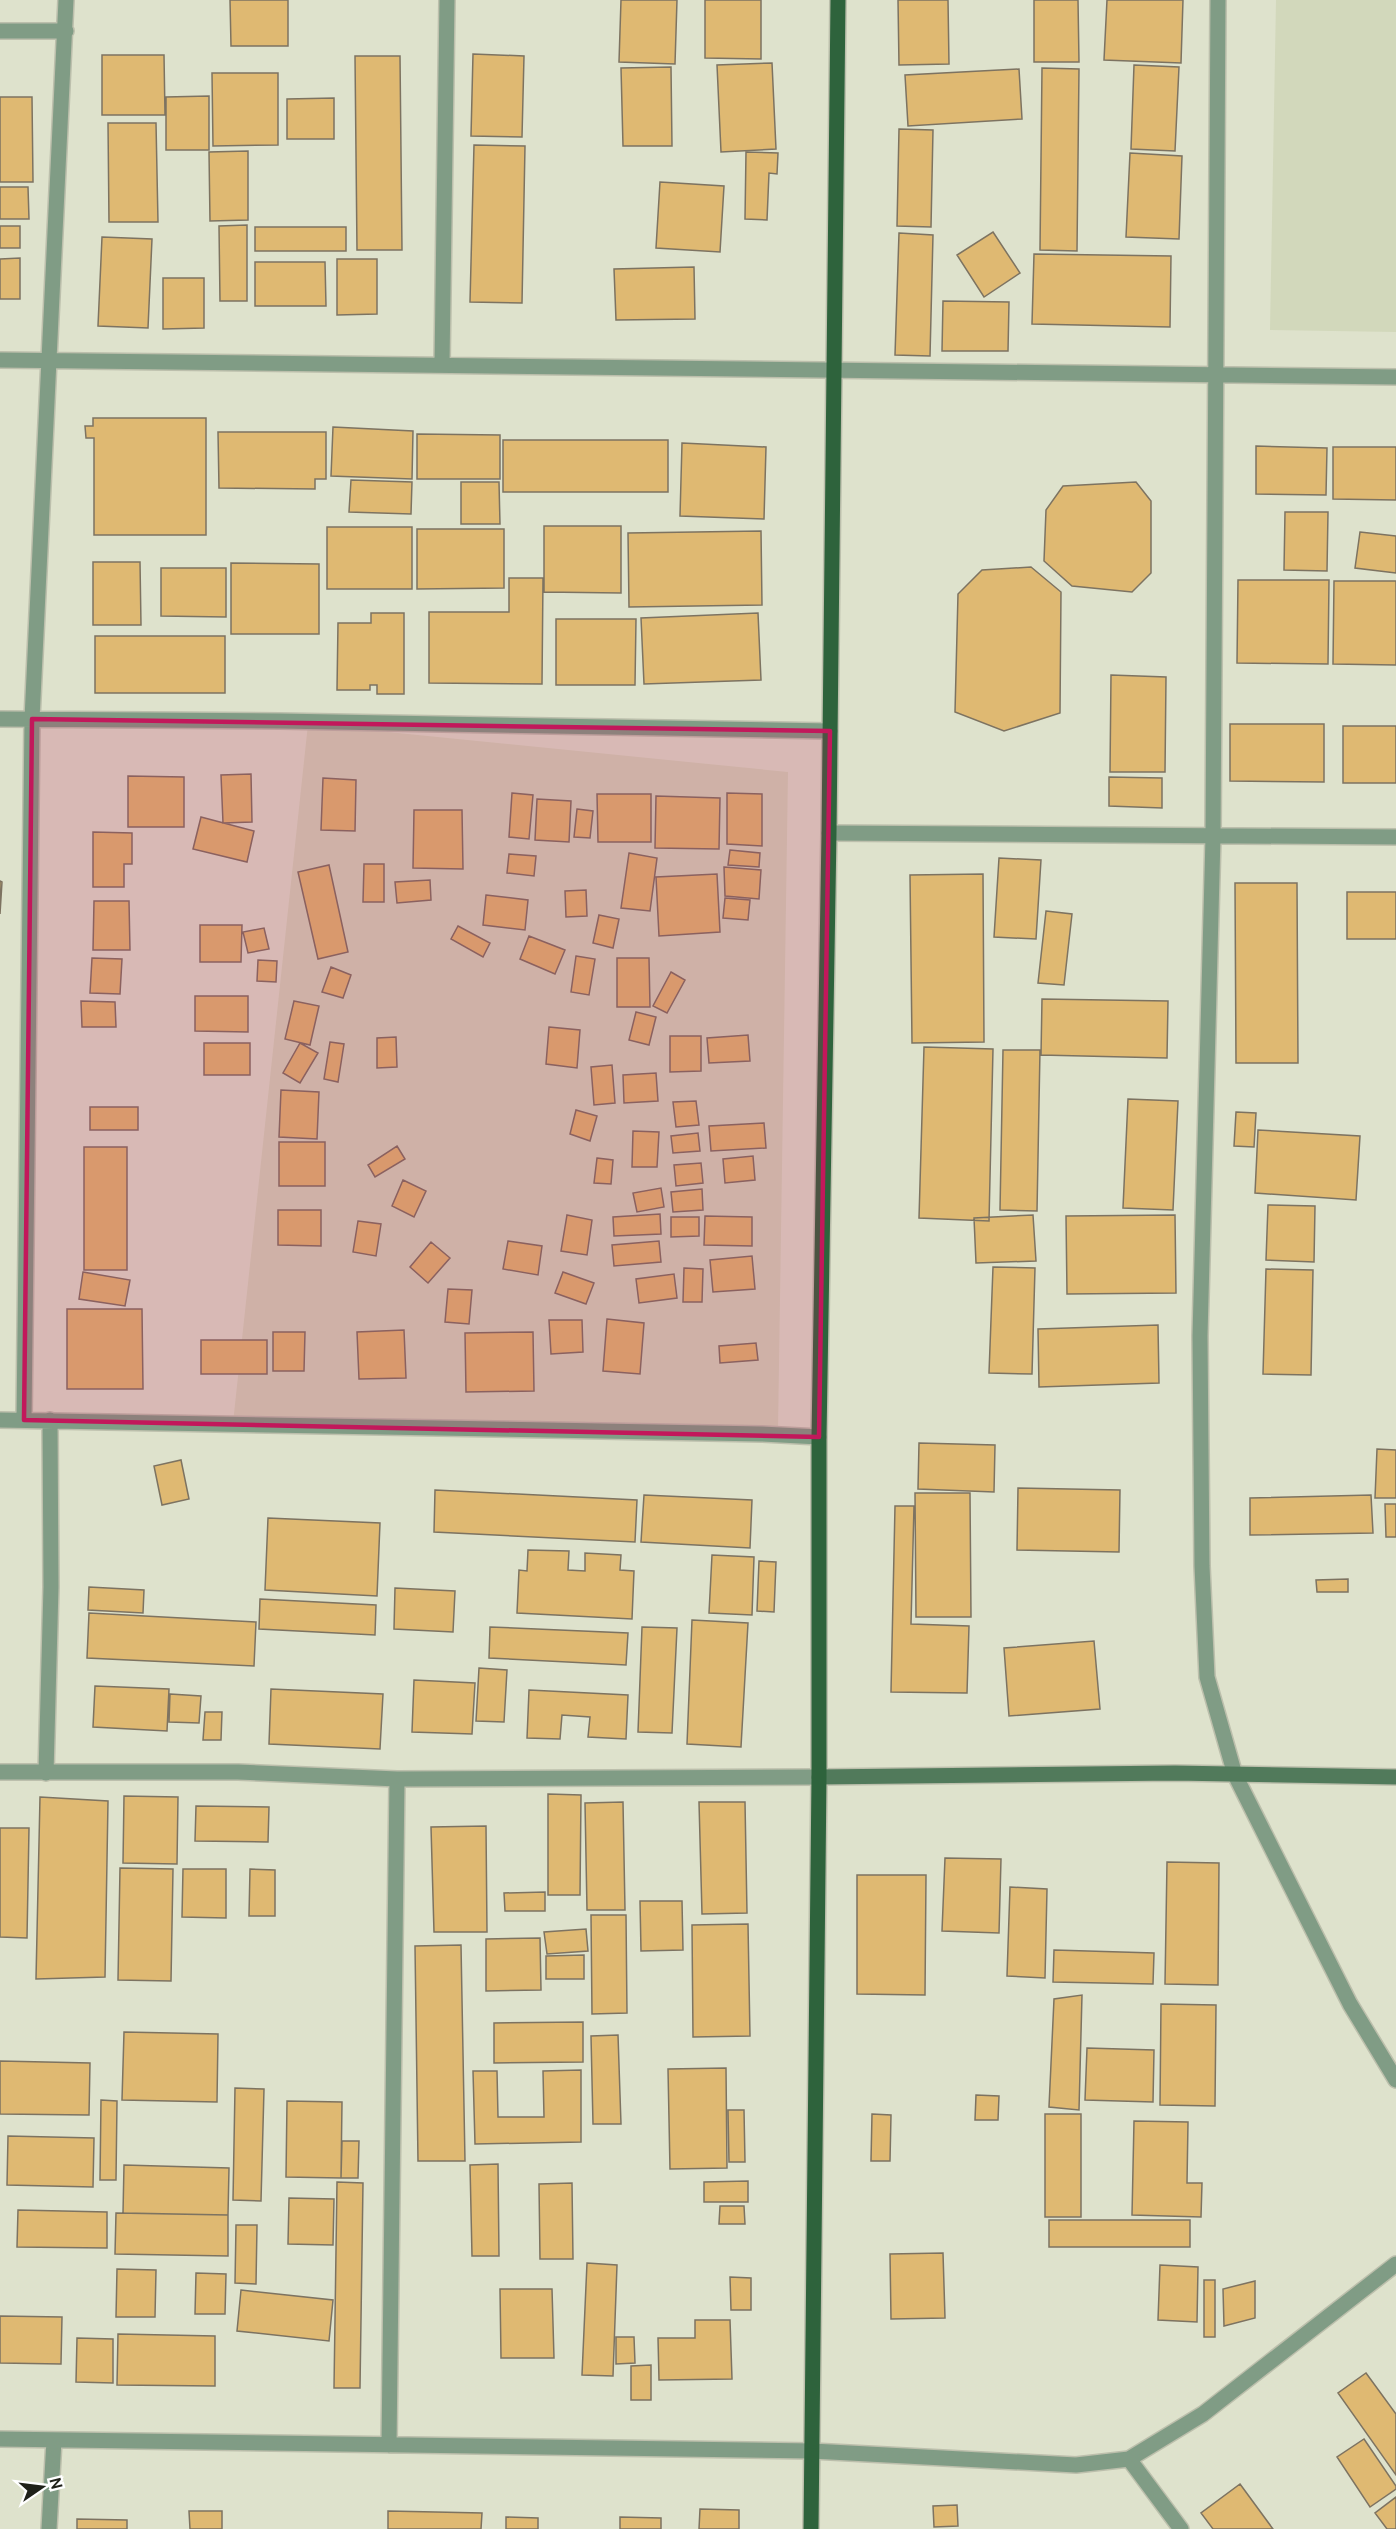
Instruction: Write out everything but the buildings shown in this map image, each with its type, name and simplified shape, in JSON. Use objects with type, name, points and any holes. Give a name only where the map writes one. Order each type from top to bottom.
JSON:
[{"type":"main road","points":[[811,2529],[819,1776],[819,1437],[829,833],[838,0]]},
{"type":"street","points":[[24,1420],[32,719],[66,0]]},
{"type":"street","points":[[442,365],[447,0]]},
{"type":"street","points":[[1218,0],[1213,837],[1200,1336],[1202,1566],[1207,1677],[1235,1775],[1350,2004],[1396,2080]]},
{"type":"street","points":[[0,31],[66,31]]},
{"type":"street","points":[[0,360],[1396,377]]},
{"type":"street","points":[[0,719],[292,721],[830,731]]},
{"type":"street","points":[[829,833],[1396,837]]},
{"type":"street","points":[[0,1420],[762,1434],[819,1437]]},
{"type":"street","points":[[46,1773],[51,1587],[50,1420]]},
{"type":"street","points":[[0,1772],[238,1772],[397,1779],[1175,1773],[1396,1777]]},
{"type":"street","points":[[389,2445],[397,1779]]},
{"type":"street","points":[[0,2439],[812,2451],[1076,2465],[1129,2459],[1203,2414],[1396,2264]]},
{"type":"street","points":[[49,2529],[54,2440]]},
{"type":"street","points":[[1129,2459],[1182,2529]]},
{"type":"highlighted area","points":[[32,719],[830,731],[819,1437],[24,1420]]},
{"type":"shaded area","points":[[1276,0],[1396,0],[1396,332],[1270,330]]},
{"type":"shaded area","points":[[308,724],[788,772],[778,1431],[233,1423]]}]
